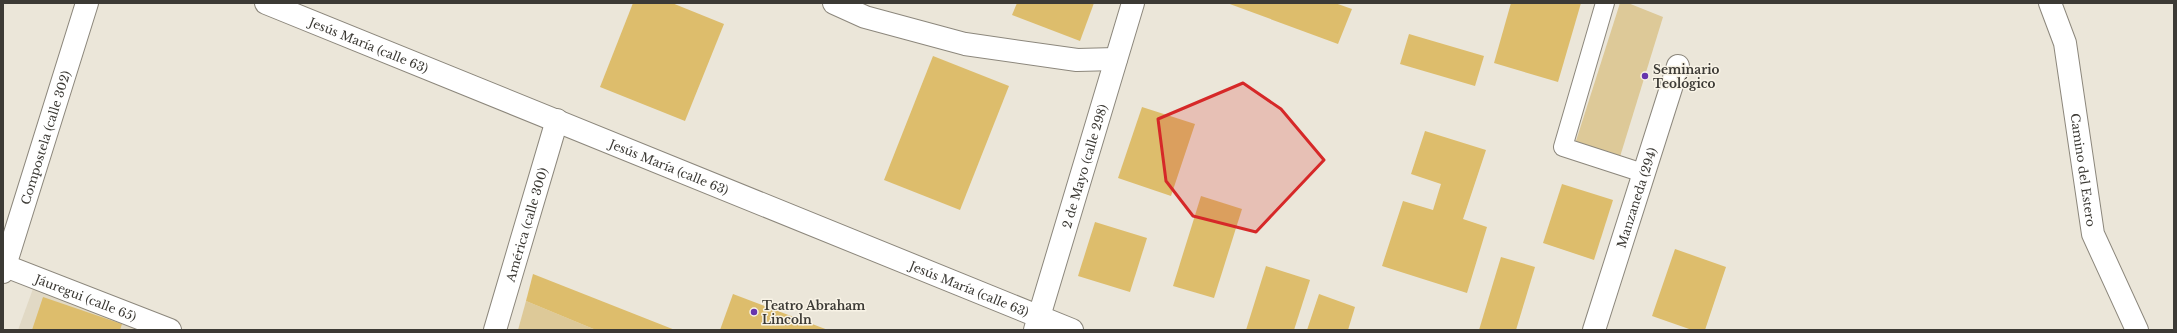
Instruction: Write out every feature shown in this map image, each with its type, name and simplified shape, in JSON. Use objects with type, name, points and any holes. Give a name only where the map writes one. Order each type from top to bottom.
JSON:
[{"type":"street","name":"Compostela (calle 302)","points":[[4,268],[87,3]]},
{"type":"street","name":"Jesús María (calle 63)","points":[[266,3],[557,120],[1037,324],[1072,330]]},
{"type":"street","points":[[834,3],[865,17],[965,44],[1077,60],[1116,59]]},
{"type":"street","name":"2 de Mayo (calle 298)","points":[[1037,324],[1133,3]]},
{"type":"street","name":"Camino del Estero","points":[[2050,3],[2065,43],[2093,234],[2136,330]]},
{"type":"street","name":"Manzaneda (294)","points":[[1594,330],[1678,66]]},
{"type":"street","name":"América (calle 300)","points":[[495,330],[557,120]]},
{"type":"street","name":"Jáuregui (calle 65)","points":[[4,268],[170,330]]},
{"type":"lane","points":[[1605,3],[1563,147],[1643,173]]},
{"type":"highlighted area","points":[[1243,83],[1281,109],[1324,160],[1256,232],[1193,216],[1166,181],[1158,119]]},
{"type":"shaded area","points":[[1620,3],[1628,3],[1663,17],[1619,160],[1575,144]]},
{"type":"shaded area","points":[[34,286],[146,330],[18,330]]},
{"type":"shaded area","points":[[526,301],[596,330],[518,330]]},
{"type":"building","points":[[633,3],[672,3],[724,24],[685,121],[600,87]]},
{"type":"building","points":[[1017,3],[1094,3],[1080,41],[1012,15]]},
{"type":"building","points":[[1227,3],[1335,3],[1352,9],[1338,44]]},
{"type":"building","points":[[1511,3],[1581,3],[1558,82],[1494,63]]},
{"type":"building","points":[[1409,34],[1484,56],[1475,86],[1400,64]]},
{"type":"building","points":[[933,56],[1009,86],[960,210],[884,180]]},
{"type":"building","points":[[1142,107],[1195,124],[1171,196],[1118,178]]},
{"type":"building","points":[[1425,131],[1486,150],[1463,219],[1487,227],[1467,293],[1382,266],[1403,201],[1433,210],[1441,184],[1411,174]]},
{"type":"building","points":[[1562,184],[1613,200],[1594,260],[1543,243]]},
{"type":"building","points":[[1201,196],[1242,209],[1214,298],[1173,286]]},
{"type":"building","points":[[1095,222],[1147,238],[1130,292],[1078,276]]},
{"type":"building","points":[[1675,249],[1726,267],[1705,330],[1692,330],[1652,316]]},
{"type":"building","points":[[1501,257],[1535,267],[1516,330],[1479,330]]},
{"type":"building","points":[[1266,266],[1310,280],[1294,330],[1246,330]]},
{"type":"building","points":[[533,274],[675,330],[596,330],[526,301]]},
{"type":"building","name":"Teatro Abraham Lincoln","points":[[733,294],[828,330],[720,330]]},
{"type":"building","points":[[1319,294],[1355,307],[1348,330],[1307,330]]},
{"type":"building","points":[[43,297],[122,324],[120,330],[32,330]]},
{"type":"place","name":"Seminario Teológico","points":[[1645,76]]},
{"type":"place","name":"Teatro Abraham Lincoln","points":[[754,312]]}]
